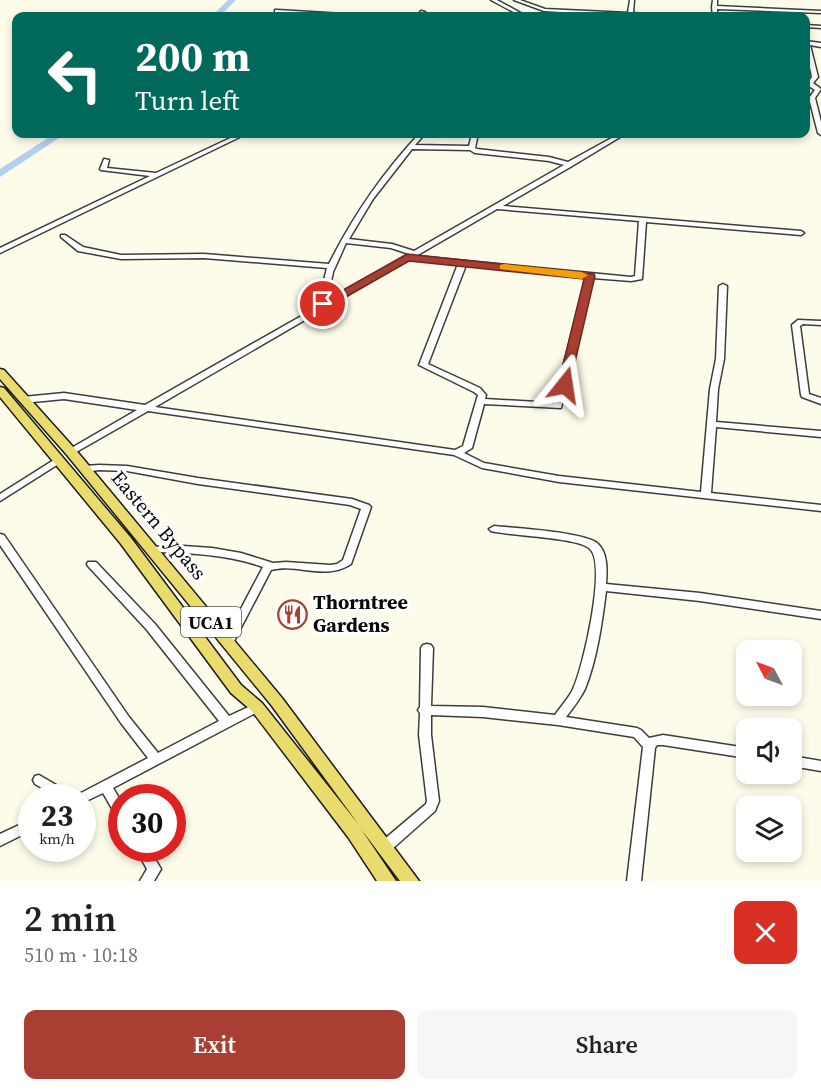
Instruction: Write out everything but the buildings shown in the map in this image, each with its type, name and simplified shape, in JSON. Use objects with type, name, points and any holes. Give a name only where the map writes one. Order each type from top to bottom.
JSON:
[{"type":"main road","name":"Eastern Bypass","points":[[0,372],[71,452],[277,702],[410,881]]},
{"type":"main road","name":"Eastern Bypass","points":[[0,390],[126,541],[236,689],[258,707],[354,832],[387,881]]},
{"type":"street","points":[[493,0],[516,12]]},
{"type":"street","points":[[516,0],[544,10],[578,12]]},
{"type":"street","points":[[715,0],[715,12]]},
{"type":"street","points":[[792,4],[794,11]]},
{"type":"street","points":[[714,7],[821,12]]},
{"type":"street","points":[[277,11],[294,12]]},
{"type":"street","points":[[810,58],[815,77],[810,81]]},
{"type":"street","points":[[820,89],[812,98],[821,133]]},
{"type":"street","points":[[813,104],[821,104]]},
{"type":"street","points":[[0,251],[235,138]]},
{"type":"street","points":[[312,310],[327,295],[331,267],[360,211],[380,182],[418,138]]},
{"type":"street","points":[[472,148],[475,138]]},
{"type":"street","points":[[71,452],[312,310],[615,138]]},
{"type":"street","points":[[410,147],[472,148],[480,152],[549,159],[570,165]]},
{"type":"street","points":[[106,160],[103,169],[156,175]]},
{"type":"street","points":[[496,207],[801,233]]},
{"type":"street","points":[[344,241],[392,246],[410,255],[631,279],[639,277],[644,220]]},
{"type":"street","points":[[63,236],[81,249],[122,257],[204,256],[331,267]]},
{"type":"street","points":[[456,453],[467,448],[482,395],[477,390],[423,365],[463,262]]},
{"type":"street","points":[[482,401],[558,406],[590,276]]},
{"type":"street","points":[[706,495],[714,390],[720,359],[723,286]]},
{"type":"street","points":[[821,323],[801,322],[796,325],[805,395],[821,401]]},
{"type":"street","points":[[23,400],[64,396],[456,453],[482,465],[522,474],[821,508]]},
{"type":"street","points":[[712,424],[821,434]]},
{"type":"street","points":[[0,498],[57,460]]},
{"type":"street","points":[[85,469],[105,466],[132,469],[196,481],[352,502],[366,507],[347,562],[343,566],[271,566],[247,556],[206,549],[152,549]]},
{"type":"street","points":[[494,529],[579,541],[596,547],[601,561],[602,587],[578,690],[558,720]]},
{"type":"street","points":[[0,537],[125,720],[157,760]]},
{"type":"street","points":[[92,564],[151,627],[227,723]]},
{"type":"street","points":[[228,643],[263,572],[271,566]]},
{"type":"street","points":[[602,587],[700,597],[821,615]]},
{"type":"street","points":[[386,846],[431,807],[424,710],[427,648]]},
{"type":"street","points":[[96,791],[258,707]]},
{"type":"street","points":[[424,710],[483,712],[558,720],[637,733],[649,746]]},
{"type":"street","points":[[634,881],[649,746],[654,741],[663,740],[736,751]]},
{"type":"street","points":[[802,763],[821,766]]},
{"type":"street","points":[[39,780],[45,784]]},
{"type":"street","points":[[105,786],[108,791]]},
{"type":"street","points":[[0,840],[18,831]]},
{"type":"street","points":[[147,881],[153,869],[149,862]]},
{"type":"waterway","points":[[220,12],[232,0]]},
{"type":"waterway","points":[[0,174],[54,138]]},
{"type":"slow traffic","points":[[504,267],[582,275]]},
{"type":"place","name":"Thorntree Gardens","points":[[292,614]]},
{"type":"route","points":[[323,304],[407,257],[590,276],[565,385]]}]
